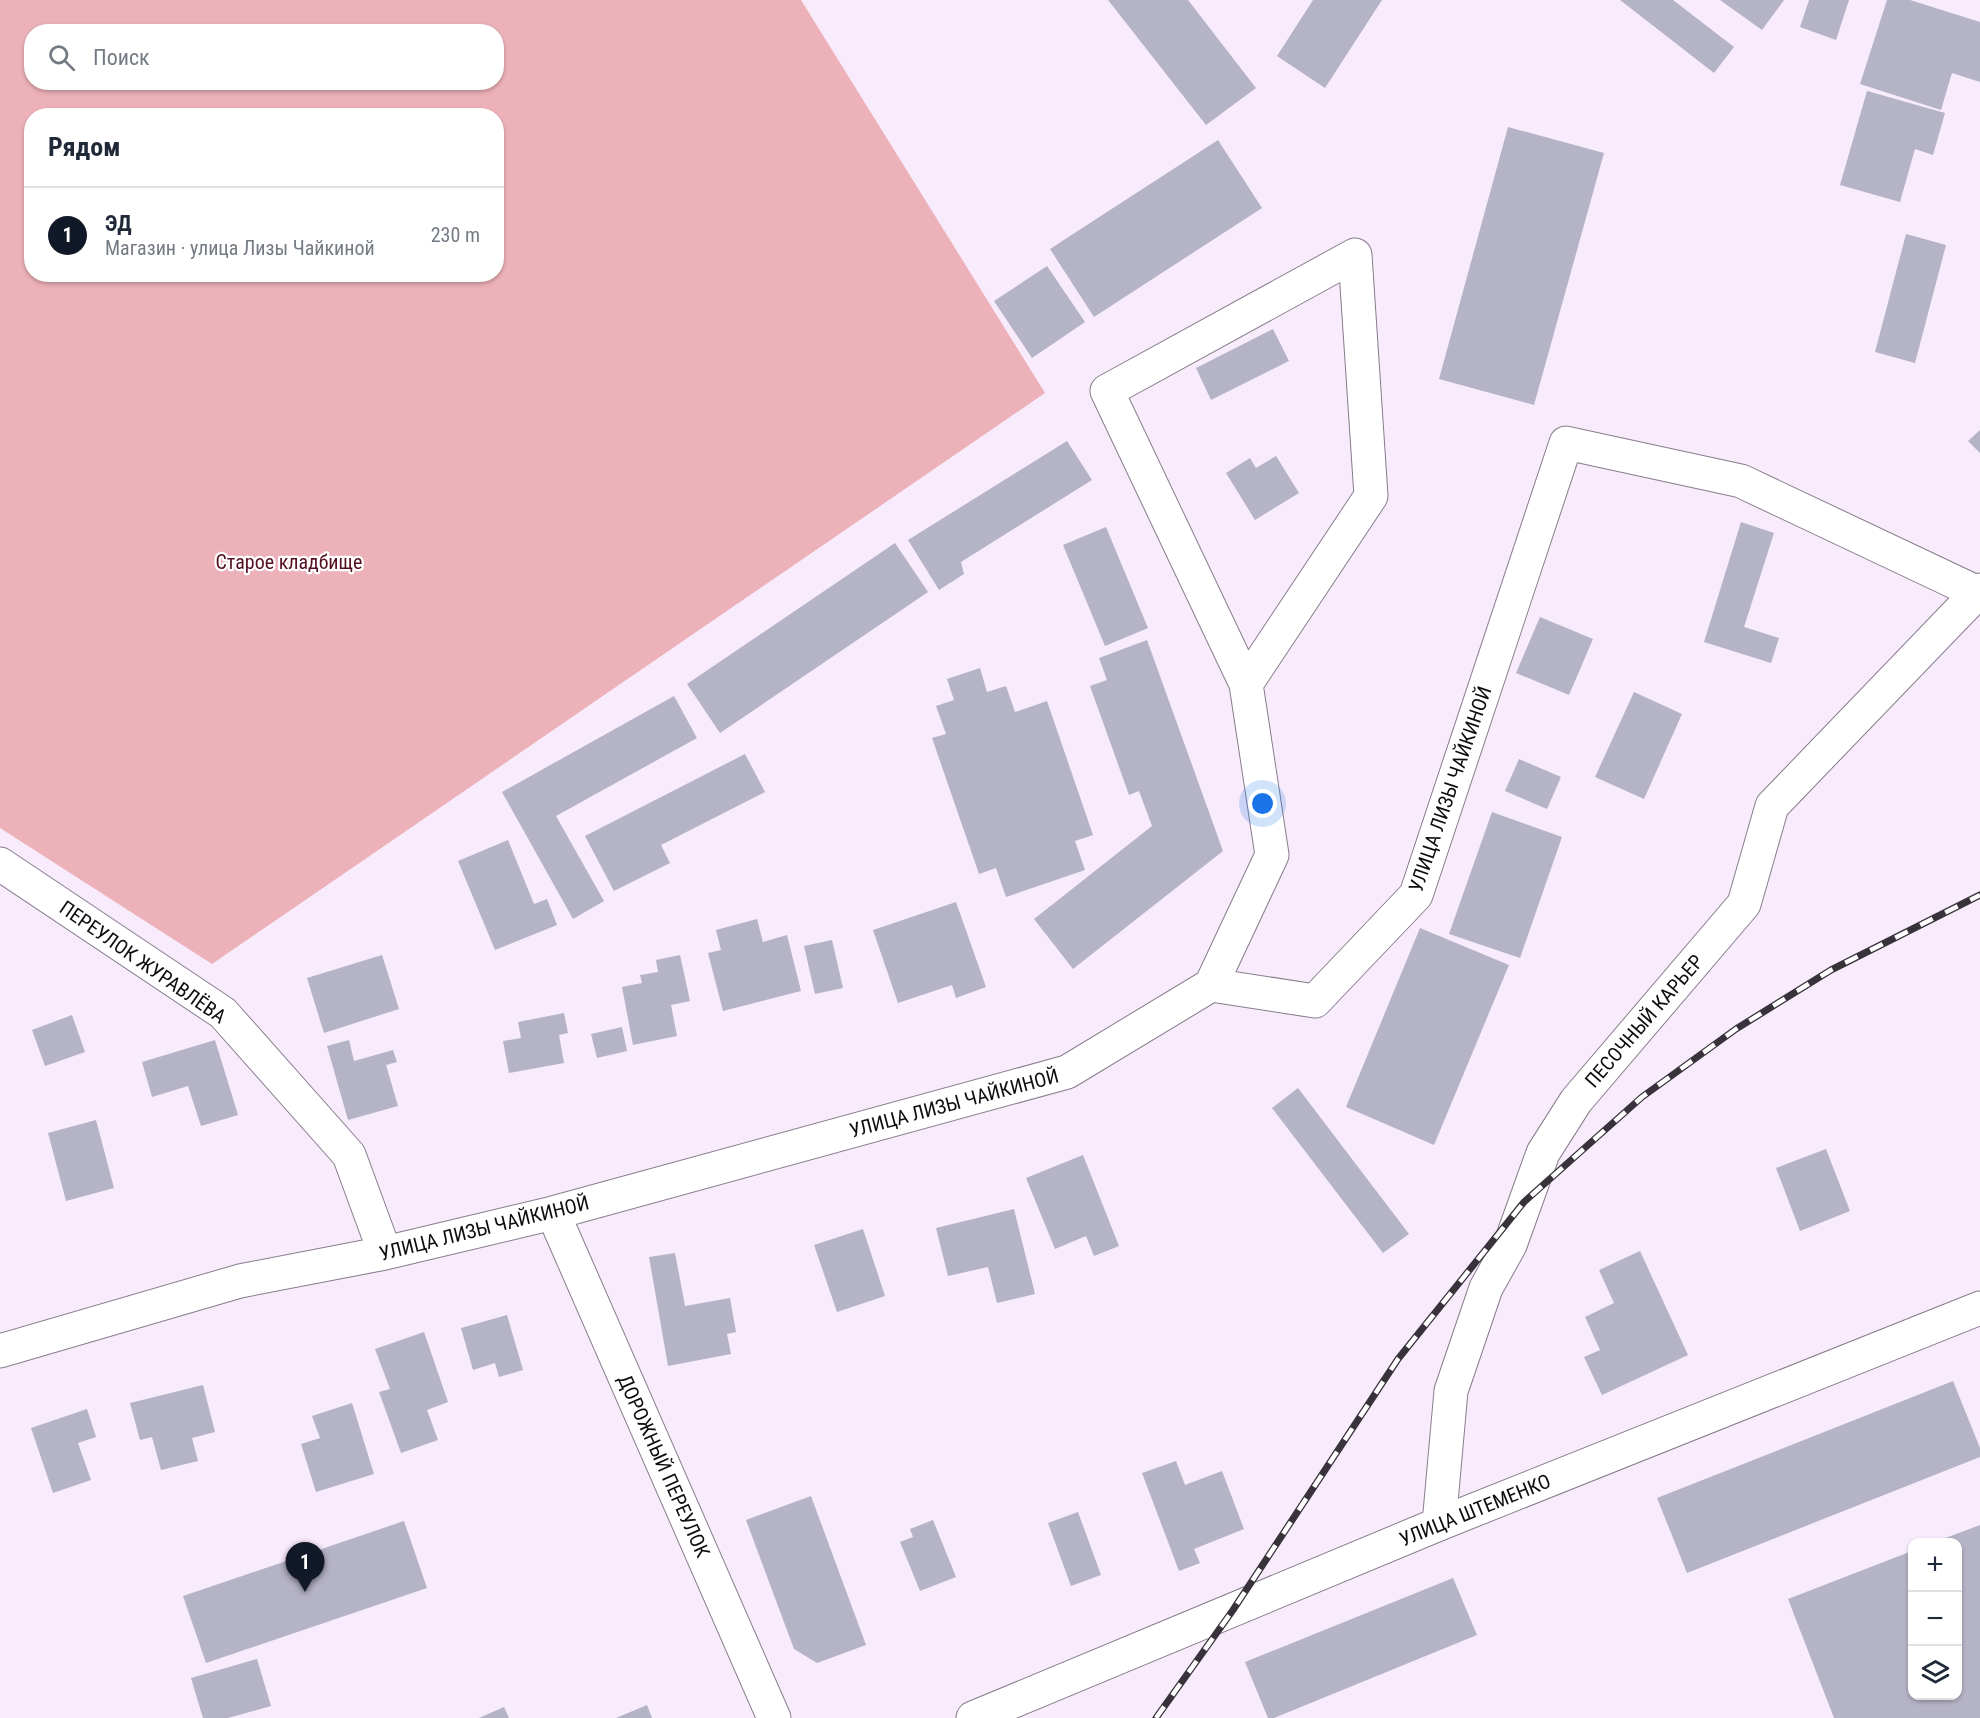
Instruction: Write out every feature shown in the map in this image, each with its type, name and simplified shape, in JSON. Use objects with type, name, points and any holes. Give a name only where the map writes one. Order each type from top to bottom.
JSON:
[{"type":"street","points":[[1211,986],[1272,855],[1246,684],[1107,391],[1355,255],[1371,496],[1246,684]]},
{"type":"street","name":"УЛИЦА ЛИЗЫ ЧАЙКИНОЙ","points":[[0,1351],[240,1281],[385,1253],[554,1213],[1067,1072],[1211,986],[1315,1001],[1416,895],[1566,443],[1741,481],[1979,591]]},
{"type":"street","name":"ПЕСОЧНЫЙ КАРЬЕР","points":[[1439,1524],[1451,1391],[1486,1288],[1510,1245],[1543,1153],[1576,1101],[1744,904],[1772,806],[1979,591]]},
{"type":"street","name":"ПЕРЕУЛОК ЖУРАВЛЁВА","points":[[0,864],[223,1013],[349,1155],[385,1253]]},
{"type":"street","name":"ДОРОЖНЫЙ ПЕРЕУЛОК","points":[[554,1213],[774,1718]]},
{"type":"street","name":"УЛИЦА ШТЕМЕНКО","points":[[973,1718],[1439,1524],[1980,1308]]},
{"type":"green space","name":"Старое кладбище","points":[[0,0],[801,0],[1045,393],[212,964],[0,828]]},
{"type":"building","points":[[1108,0],[1188,0],[1256,88],[1206,125]]},
{"type":"building","points":[[1313,0],[1382,0],[1325,88],[1277,56]]},
{"type":"building","points":[[1620,0],[1673,0],[1734,47],[1714,73]]},
{"type":"building","points":[[1720,0],[1784,0],[1762,30]]},
{"type":"building","points":[[1809,0],[1849,0],[1836,40],[1800,27]]},
{"type":"building","points":[[1887,0],[1910,0],[1980,22],[1980,82],[1952,73],[1941,110],[1860,84]]},
{"type":"building","points":[[1867,91],[1945,113],[1933,155],[1915,149],[1900,202],[1840,185]]},
{"type":"building","points":[[1508,127],[1604,153],[1534,405],[1439,379]]},
{"type":"building","points":[[1218,140],[1262,208],[1094,317],[1050,249]]},
{"type":"building","points":[[1906,234],[1946,245],[1915,363],[1875,352]]},
{"type":"building","points":[[1047,266],[1085,322],[1032,358],[994,301]]},
{"type":"building","points":[[1273,329],[1289,361],[1211,400],[1196,368]]},
{"type":"building","points":[[1980,430],[1980,453],[1968,441]]},
{"type":"building","points":[[1067,441],[1092,480],[961,562],[964,574],[939,590],[908,540]]},
{"type":"building","points":[[1276,456],[1299,493],[1255,520],[1226,473],[1250,458],[1256,468]]},
{"type":"building","points":[[1741,522],[1774,533],[1744,627],[1779,638],[1771,663],[1704,642]]},
{"type":"building","points":[[1106,527],[1148,628],[1105,646],[1063,545]]},
{"type":"building","points":[[895,543],[928,592],[720,733],[687,684]]},
{"type":"building","points":[[1540,617],[1593,639],[1569,695],[1516,673]]},
{"type":"building","points":[[1147,640],[1223,851],[1073,969],[1034,919],[1152,826],[1139,791],[1129,795],[1090,686],[1107,680],[1099,658]]},
{"type":"building","points":[[980,668],[987,692],[1006,686],[1015,712],[1047,701],[1093,835],[1075,841],[1085,870],[1006,897],[996,868],[979,874],[932,738],[946,734],[936,706],[954,700],[947,679]]},
{"type":"building","points":[[1634,692],[1682,714],[1644,799],[1595,777]]},
{"type":"building","points":[[674,696],[697,738],[556,816],[604,901],[573,919],[502,792]]},
{"type":"building","points":[[745,754],[765,792],[661,845],[670,863],[614,891],[585,836]]},
{"type":"building","points":[[1519,759],[1561,777],[1547,809],[1505,791]]},
{"type":"building","points":[[1492,812],[1562,837],[1520,958],[1449,934]]},
{"type":"building","points":[[508,840],[534,904],[547,899],[557,925],[495,950],[458,861]]},
{"type":"building","points":[[956,902],[986,987],[956,998],[952,985],[898,1003],[873,930]]},
{"type":"building","points":[[757,919],[763,942],[787,935],[801,991],[723,1011],[708,953],[721,950],[716,930]]},
{"type":"building","points":[[1420,928],[1509,965],[1434,1145],[1346,1107]]},
{"type":"building","points":[[832,940],[843,988],[815,994],[804,946]]},
{"type":"building","points":[[382,955],[399,1009],[324,1033],[307,978]]},
{"type":"building","points":[[680,955],[690,1001],[671,1005],[677,1036],[633,1045],[622,987],[642,983],[640,975],[658,972],[656,960]]},
{"type":"building","points":[[564,1013],[568,1033],[559,1035],[564,1063],[509,1073],[503,1041],[521,1038],[518,1022]]},
{"type":"building","points":[[72,1015],[85,1052],[45,1066],[32,1030]]},
{"type":"building","points":[[622,1027],[627,1051],[597,1058],[591,1034]]},
{"type":"building","points":[[215,1040],[238,1115],[201,1126],[188,1086],[152,1097],[142,1062]]},
{"type":"building","points":[[349,1040],[354,1061],[393,1050],[397,1062],[386,1065],[398,1106],[348,1120],[327,1046]]},
{"type":"building","points":[[1298,1088],[1409,1234],[1383,1253],[1272,1108]]},
{"type":"building","points":[[96,1120],[114,1188],[66,1201],[48,1133]]},
{"type":"building","points":[[1826,1149],[1850,1211],[1800,1231],[1776,1168]]},
{"type":"building","points":[[1083,1155],[1119,1246],[1094,1256],[1086,1236],[1055,1249],[1026,1178]]},
{"type":"building","points":[[1014,1209],[1035,1294],[997,1303],[988,1267],[948,1276],[936,1228]]},
{"type":"building","points":[[863,1229],[885,1296],[837,1312],[814,1245]]},
{"type":"building","points":[[1640,1251],[1688,1355],[1602,1395],[1584,1357],[1600,1350],[1585,1317],[1614,1303],[1599,1270]]},
{"type":"building","points":[[675,1253],[685,1306],[730,1298],[736,1332],[727,1334],[731,1354],[668,1366],[649,1257]]},
{"type":"building","points":[[507,1315],[523,1370],[499,1377],[495,1363],[473,1370],[461,1328]]},
{"type":"building","points":[[424,1332],[448,1402],[427,1410],[438,1440],[401,1453],[379,1392],[390,1389],[375,1349]]},
{"type":"building","points":[[1953,1381],[1980,1448],[1980,1457],[1687,1573],[1657,1498]]},
{"type":"building","points":[[203,1385],[215,1432],[192,1438],[198,1461],[161,1470],[152,1437],[140,1440],[130,1403]]},
{"type":"building","points":[[352,1403],[374,1474],[316,1492],[301,1444],[320,1438],[312,1416]]},
{"type":"building","points":[[87,1409],[96,1437],[78,1443],[91,1480],[53,1493],[31,1428]]},
{"type":"building","points":[[1176,1461],[1185,1485],[1222,1471],[1244,1529],[1194,1549],[1200,1563],[1179,1571],[1142,1473]]},
{"type":"building","points":[[811,1496],[866,1645],[817,1663],[794,1649],[746,1520]]},
{"type":"building","points":[[1078,1512],[1101,1575],[1071,1586],[1048,1523]]},
{"type":"building","points":[[933,1520],[956,1577],[920,1591],[900,1542],[913,1537],[910,1529]]},
{"type":"building","points":[[404,1521],[427,1588],[206,1663],[183,1596]]},
{"type":"building","points":[[1980,1525],[1980,1718],[1834,1718],[1788,1599],[1908,1553],[1908,1700],[1962,1700],[1962,1538],[1946,1538]]},
{"type":"building","points":[[1453,1578],[1477,1635],[1274,1718],[1268,1718],[1245,1662]]},
{"type":"building","points":[[257,1659],[271,1706],[228,1718],[203,1718],[191,1678]]},
{"type":"building","points":[[647,1705],[652,1718],[616,1718]]},
{"type":"building","points":[[504,1707],[509,1718],[479,1718]]},
{"type":"railway","points":[[1156,1718],[1233,1610],[1398,1359],[1524,1202],[1642,1097],[1736,1029],[1831,970],[1980,895]]},
{"type":"place","name":"ЭД","points":[[305,1592]]}]
